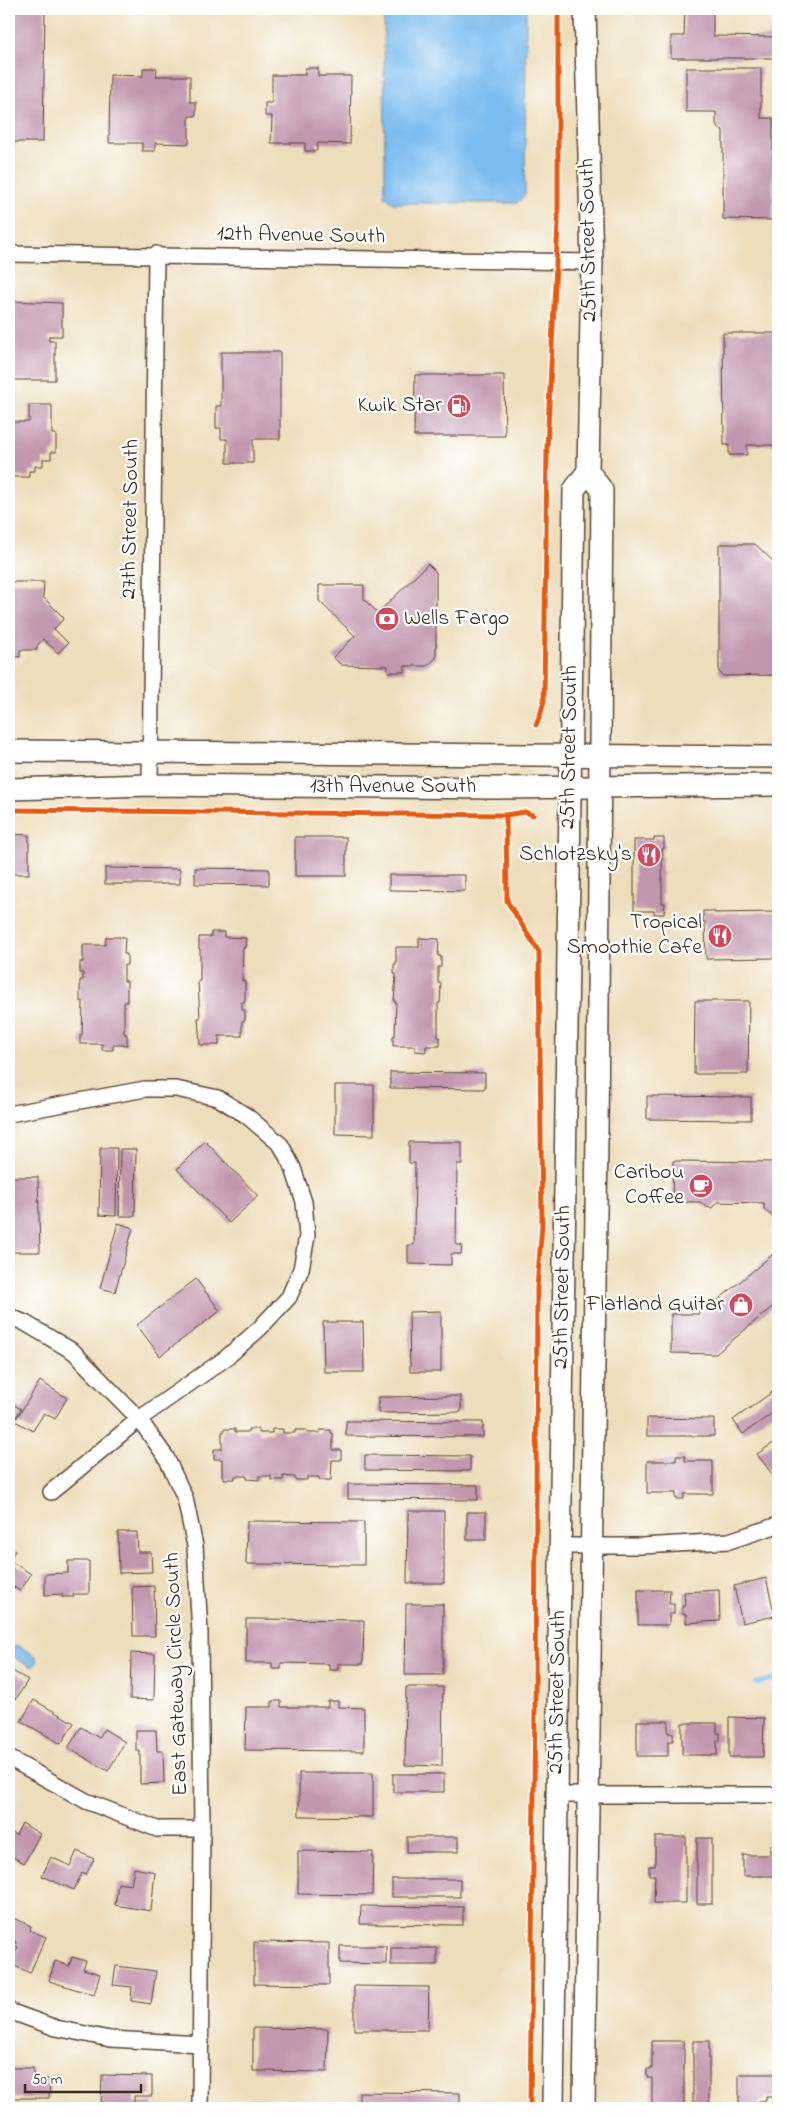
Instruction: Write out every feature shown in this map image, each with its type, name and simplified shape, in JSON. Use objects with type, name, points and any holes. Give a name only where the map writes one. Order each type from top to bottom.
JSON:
[{"type":"main road","name":"25th Street South","points":[[553,2108],[574,490],[588,471],[592,262],[585,9]]},
{"type":"main road","name":"25th Street South","points":[[584,2108],[592,1546],[602,490],[588,471]]},
{"type":"main road","name":"13th Avenue South","points":[[9,751],[778,758]]},
{"type":"main road","name":"13th Avenue South","points":[[9,789],[150,785],[778,786]]},
{"type":"street","name":"12th Avenue South","points":[[9,254],[156,254],[592,262]]},
{"type":"street","name":"27th Street South","points":[[150,785],[156,254]]},
{"type":"street","points":[[9,1114],[145,1089],[176,1089],[218,1098],[247,1116],[281,1144],[293,1168],[304,1202],[307,1236],[301,1269],[289,1297],[259,1329],[226,1358],[138,1419],[51,1492]]},
{"type":"street","name":"East Gateway Circle South","points":[[9,1316],[25,1323],[74,1352],[138,1419],[166,1457],[185,1498],[195,1546],[200,1633],[202,1829],[200,2108]]},
{"type":"street","points":[[560,1546],[642,1546],[729,1541],[778,1525]]},
{"type":"street","points":[[9,1758],[86,1801],[157,1829],[202,1829]]},
{"type":"street","points":[[557,1795],[778,1795]]},
{"type":"street","points":[[9,2011],[56,2028],[110,2039],[201,2044]]},
{"type":"water","points":[[384,9],[526,9],[525,195],[517,203],[393,203],[385,196]]},
{"type":"water","points":[[18,1646],[36,1656],[37,1662],[34,1666],[29,1666],[12,1656],[10,1651],[13,1647]]},
{"type":"building","points":[[9,9],[45,9],[43,142],[14,142],[14,150],[9,149]]},
{"type":"building","points":[[685,9],[713,9],[713,36],[777,37],[777,58],[671,58],[671,36],[684,36]]},
{"type":"building","points":[[143,68],[157,68],[156,76],[190,76],[190,102],[196,102],[196,116],[189,116],[189,144],[155,143],[155,151],[142,151],[142,143],[109,143],[110,75],[143,76]]},
{"type":"building","points":[[305,68],[318,68],[318,76],[351,76],[350,144],[317,143],[317,151],[305,151],[305,143],[271,143],[272,116],[265,116],[265,103],[272,103],[272,75],[305,75]]},
{"type":"building","points":[[686,68],[761,68],[761,118],[773,118],[773,220],[723,219],[723,130],[718,128],[716,124],[716,112],[686,112]]},
{"type":"building","points":[[10,301],[62,303],[62,336],[49,336],[49,341],[55,341],[55,380],[9,380]]},
{"type":"building","points":[[723,333],[778,333],[778,445],[747,445],[747,455],[729,455],[729,445],[724,445]]},
{"type":"building","points":[[221,352],[280,352],[280,439],[253,439],[253,463],[227,463],[227,439],[221,439],[221,428],[216,428],[216,406],[221,406]]},
{"type":"building","name":"Kwik Star","points":[[415,375],[504,375],[505,436],[414,436]]},
{"type":"building","points":[[29,405],[52,405],[52,434],[56,434],[56,452],[51,452],[51,459],[43,459],[43,466],[35,466],[35,471],[29,471],[29,477],[9,477],[9,422],[29,422]]},
{"type":"building","points":[[719,544],[755,544],[778,566],[778,675],[723,676],[719,672]]},
{"type":"building","name":"Wells Fargo","points":[[428,564],[436,572],[436,658],[427,666],[405,666],[405,672],[388,672],[388,666],[341,665],[333,657],[355,636],[319,601],[319,585],[364,585],[364,599],[378,613]]},
{"type":"building","points":[[9,582],[44,582],[43,597],[64,618],[54,629],[68,643],[58,653],[43,639],[37,646],[37,650],[20,650],[20,657],[9,656]]},
{"type":"building","points":[[9,834],[29,835],[29,874],[9,874]]},
{"type":"building","points":[[295,837],[346,837],[346,876],[295,876]]},
{"type":"building","points":[[654,838],[664,838],[664,849],[662,849],[662,903],[665,903],[664,914],[654,914],[654,911],[634,911],[634,840],[654,840]]},
{"type":"building","points":[[105,868],[180,869],[180,884],[105,884]]},
{"type":"building","points":[[195,868],[269,869],[269,885],[195,884]]},
{"type":"building","points":[[389,875],[465,875],[465,891],[389,890]]},
{"type":"building","points":[[703,911],[714,911],[714,913],[778,912],[778,958],[706,959]]},
{"type":"building","points":[[211,932],[224,932],[224,937],[246,938],[245,948],[243,948],[242,981],[245,981],[245,1002],[242,1002],[242,1010],[245,1010],[245,1021],[242,1021],[242,1036],[219,1036],[219,1045],[200,1045],[198,1018],[200,1018],[198,981],[200,981],[199,937],[211,937]]},
{"type":"building","points":[[106,937],[125,937],[124,954],[127,954],[127,965],[124,965],[124,981],[127,981],[127,1002],[124,1002],[124,1034],[127,1034],[127,1045],[113,1045],[113,1050],[102,1050],[102,1044],[80,1044],[83,1001],[80,1001],[80,980],[83,980],[83,973],[80,973],[80,962],[83,962],[83,945],[105,945]]},
{"type":"building","points":[[419,938],[439,939],[438,956],[441,956],[441,967],[438,967],[438,983],[441,983],[440,1003],[438,1003],[438,1037],[440,1037],[440,1046],[426,1046],[426,1052],[415,1051],[415,1046],[393,1046],[393,1036],[395,1036],[396,1002],[394,1002],[396,974],[394,974],[394,964],[396,964],[396,947],[419,947]]},
{"type":"building","points":[[695,1001],[749,1001],[748,1074],[694,1074]]},
{"type":"building","points":[[390,1072],[485,1073],[485,1089],[390,1088]]},
{"type":"building","points":[[335,1085],[374,1085],[374,1135],[335,1134]]},
{"type":"building","points":[[647,1096],[751,1097],[751,1120],[647,1119]]},
{"type":"building","points":[[205,1141],[258,1196],[229,1223],[177,1169]]},
{"type":"building","points":[[409,1142],[462,1142],[462,1164],[457,1164],[456,1245],[462,1245],[461,1254],[451,1254],[451,1265],[408,1264],[408,1245],[414,1245],[415,1163],[409,1163]]},
{"type":"building","points":[[100,1148],[117,1148],[116,1216],[99,1215]]},
{"type":"building","points":[[120,1149],[136,1149],[135,1216],[119,1216]]},
{"type":"building","points":[[673,1161],[778,1162],[778,1217],[773,1217],[764,1209],[764,1203],[717,1202],[712,1208],[706,1207],[700,1202],[672,1202]]},
{"type":"building","points":[[9,1177],[38,1177],[40,1252],[9,1252]]},
{"type":"building","points":[[118,1223],[133,1228],[115,1292],[100,1288]]},
{"type":"building","points":[[778,1250],[778,1302],[716,1354],[671,1353],[671,1314],[699,1314],[699,1308],[705,1303],[712,1305]]},
{"type":"building","points":[[196,1279],[220,1311],[160,1356],[137,1325]]},
{"type":"building","points":[[441,1311],[441,1372],[410,1372],[409,1312]]},
{"type":"building","points":[[323,1322],[363,1322],[364,1372],[324,1372]]},
{"type":"building","points":[[40,1381],[67,1398],[55,1419],[44,1413],[33,1431],[15,1421]]},
{"type":"building","points":[[778,1388],[778,1409],[743,1434],[733,1420]]},
{"type":"building","points":[[461,1396],[461,1412],[378,1413],[378,1397]]},
{"type":"building","points":[[14,1405],[21,1409],[15,1419],[9,1415]]},
{"type":"building","points":[[647,1418],[714,1419],[714,1436],[647,1436]]},
{"type":"building","points":[[346,1421],[483,1422],[483,1437],[346,1436]]},
{"type":"building","points":[[224,1429],[235,1429],[235,1432],[248,1432],[248,1429],[259,1429],[259,1433],[272,1433],[272,1429],[283,1429],[283,1433],[307,1430],[307,1433],[320,1433],[320,1430],[331,1430],[331,1433],[333,1433],[333,1450],[341,1450],[341,1460],[332,1460],[331,1480],[307,1477],[307,1480],[295,1480],[295,1477],[283,1476],[283,1480],[271,1480],[271,1476],[259,1476],[259,1480],[247,1479],[247,1476],[235,1476],[235,1479],[224,1479],[224,1476],[222,1476],[222,1459],[214,1459],[214,1449],[222,1449],[222,1432],[224,1432]]},
{"type":"building","points":[[778,1440],[778,1480],[777,1481],[757,1454]]},
{"type":"building","points":[[365,1455],[470,1456],[470,1471],[365,1470]]},
{"type":"building","points":[[676,1456],[685,1456],[685,1461],[713,1461],[713,1494],[684,1494],[684,1499],[676,1499],[676,1493],[647,1493],[647,1461],[676,1461]]},
{"type":"building","points":[[348,1484],[478,1485],[478,1500],[348,1499]]},
{"type":"building","points":[[408,1511],[444,1511],[444,1583],[407,1583]]},
{"type":"building","points":[[467,1512],[486,1512],[486,1540],[467,1540]]},
{"type":"building","points":[[247,1521],[364,1522],[364,1565],[246,1564]]},
{"type":"building","points":[[118,1532],[137,1532],[138,1552],[151,1552],[152,1572],[119,1573]]},
{"type":"building","points":[[9,1547],[15,1551],[9,1560]]},
{"type":"building","points":[[9,1560],[31,1574],[20,1591],[9,1584]]},
{"type":"building","points":[[68,1561],[89,1561],[89,1594],[73,1594],[74,1597],[62,1597],[62,1594],[45,1595],[45,1574],[68,1573]]},
{"type":"building","points":[[766,1578],[775,1616],[742,1623],[734,1586]]},
{"type":"building","points":[[154,1586],[155,1636],[133,1636],[132,1587]]},
{"type":"building","points":[[638,1590],[670,1590],[669,1604],[674,1604],[674,1614],[669,1614],[669,1625],[638,1625]]},
{"type":"building","points":[[719,1590],[720,1621],[686,1623],[686,1614],[682,1614],[682,1606],[685,1606],[684,1592]]},
{"type":"building","points":[[406,1604],[443,1604],[443,1675],[405,1675]]},
{"type":"building","points":[[246,1619],[364,1620],[363,1664],[338,1664],[338,1670],[329,1670],[329,1664],[281,1663],[281,1669],[272,1669],[272,1663],[246,1663]]},
{"type":"building","points":[[131,1653],[155,1654],[154,1700],[130,1699]]},
{"type":"building","points":[[9,1669],[28,1680],[16,1699],[9,1694]]},
{"type":"building","points":[[406,1687],[443,1687],[442,1766],[405,1765]]},
{"type":"building","points":[[34,1700],[74,1723],[61,1744],[21,1721]]},
{"type":"building","points":[[272,1701],[281,1701],[281,1707],[328,1707],[328,1701],[338,1701],[338,1707],[364,1708],[364,1751],[245,1750],[246,1707],[272,1707]]},
{"type":"building","points":[[729,1717],[764,1718],[763,1757],[729,1757]]},
{"type":"building","points":[[637,1721],[668,1721],[668,1733],[673,1733],[673,1741],[668,1741],[668,1756],[637,1756]]},
{"type":"building","points":[[682,1723],[717,1723],[717,1733],[720,1733],[720,1741],[717,1741],[717,1755],[682,1755]]},
{"type":"building","points":[[81,1727],[99,1738],[104,1729],[125,1742],[108,1771],[68,1748]]},
{"type":"building","points":[[136,1730],[156,1730],[157,1751],[163,1751],[164,1783],[140,1784],[140,1751],[136,1751]]},
{"type":"building","points":[[299,1773],[373,1773],[373,1817],[299,1816]]},
{"type":"building","points":[[393,1774],[444,1774],[444,1792],[393,1792]]},
{"type":"building","points":[[22,1823],[40,1834],[24,1863],[9,1855],[9,1831],[16,1835]]},
{"type":"building","points":[[407,1837],[458,1837],[458,1852],[407,1852]]},
{"type":"building","points":[[655,1837],[686,1837],[686,1903],[654,1903],[655,1875],[649,1875],[649,1866],[655,1866]]},
{"type":"building","points":[[697,1838],[712,1838],[712,1904],[697,1904]]},
{"type":"building","points":[[770,1845],[778,1845],[778,1876],[743,1876],[743,1855],[770,1855]]},
{"type":"building","points":[[77,1851],[94,1859],[86,1875],[82,1873],[74,1890],[42,1876],[51,1857],[70,1866]]},
{"type":"building","points":[[298,1851],[373,1852],[372,1895],[298,1894]]},
{"type":"building","points":[[134,1868],[155,1872],[151,1911],[115,1905],[118,1883],[131,1885]]},
{"type":"building","points":[[392,1879],[460,1879],[460,1897],[392,1897]]},
{"type":"building","points":[[361,1906],[463,1907],[463,1925],[360,1924]]},
{"type":"building","points":[[13,1918],[31,1926],[30,1930],[46,1937],[30,1973],[10,1964],[18,1947],[14,1946],[16,1942],[9,1938],[9,1928]]},
{"type":"building","points":[[254,1942],[329,1943],[329,1985],[254,1984]]},
{"type":"building","points":[[340,1946],[386,1946],[386,1964],[340,1963]]},
{"type":"building","points":[[391,1948],[437,1948],[437,1965],[391,1965]]},
{"type":"building","points":[[72,1957],[86,1961],[83,1969],[100,1974],[94,1995],[49,1981],[55,1961],[69,1966]]},
{"type":"building","points":[[116,1966],[156,1971],[151,2004],[131,2001],[132,1987],[113,1985]]},
{"type":"building","points":[[354,1986],[429,1987],[428,2030],[354,2030]]},
{"type":"building","points":[[253,2028],[328,2029],[327,2072],[253,2071]]},
{"type":"building","points":[[652,2041],[684,2041],[684,2107],[652,2107],[652,2078],[647,2078],[647,2069],[652,2069]]},
{"type":"building","points":[[693,2041],[709,2041],[709,2107],[693,2107]]},
{"type":"building","points":[[10,2068],[33,2068],[33,2079],[50,2079],[49,2098],[10,2098]]},
{"type":"building","points":[[739,2074],[778,2074],[778,2097],[766,2097],[766,2101],[759,2101],[759,2108],[739,2108]]},
{"type":"building","points":[[102,2075],[152,2076],[152,2096],[134,2096],[134,2103],[152,2103],[152,2108],[101,2108]]},
{"type":"building","points":[[359,2092],[460,2093],[460,2108],[359,2108]]},
{"type":"waterway","points":[[756,1683],[778,1678]]},
{"type":"cycle path","points":[[536,725],[544,701],[547,448],[558,224],[558,9]]},
{"type":"cycle path","points":[[9,810],[506,815],[525,812],[533,815]]},
{"type":"cycle path","points":[[506,815],[507,901],[539,952],[542,1225],[537,1288],[535,1710],[530,2108]]},
{"type":"place","name":"Kwik Star","points":[[459,406]]},
{"type":"place","name":"Wells Fargo","points":[[387,619]]},
{"type":"place","name":"Schlotzsky's","points":[[649,855]]},
{"type":"place","name":"Tropical Smoothie Cafe","points":[[720,936]]},
{"type":"place","name":"Caribou Coffee","points":[[701,1186]]},
{"type":"place","name":"Flatland Guitar","points":[[741,1305]]}]
